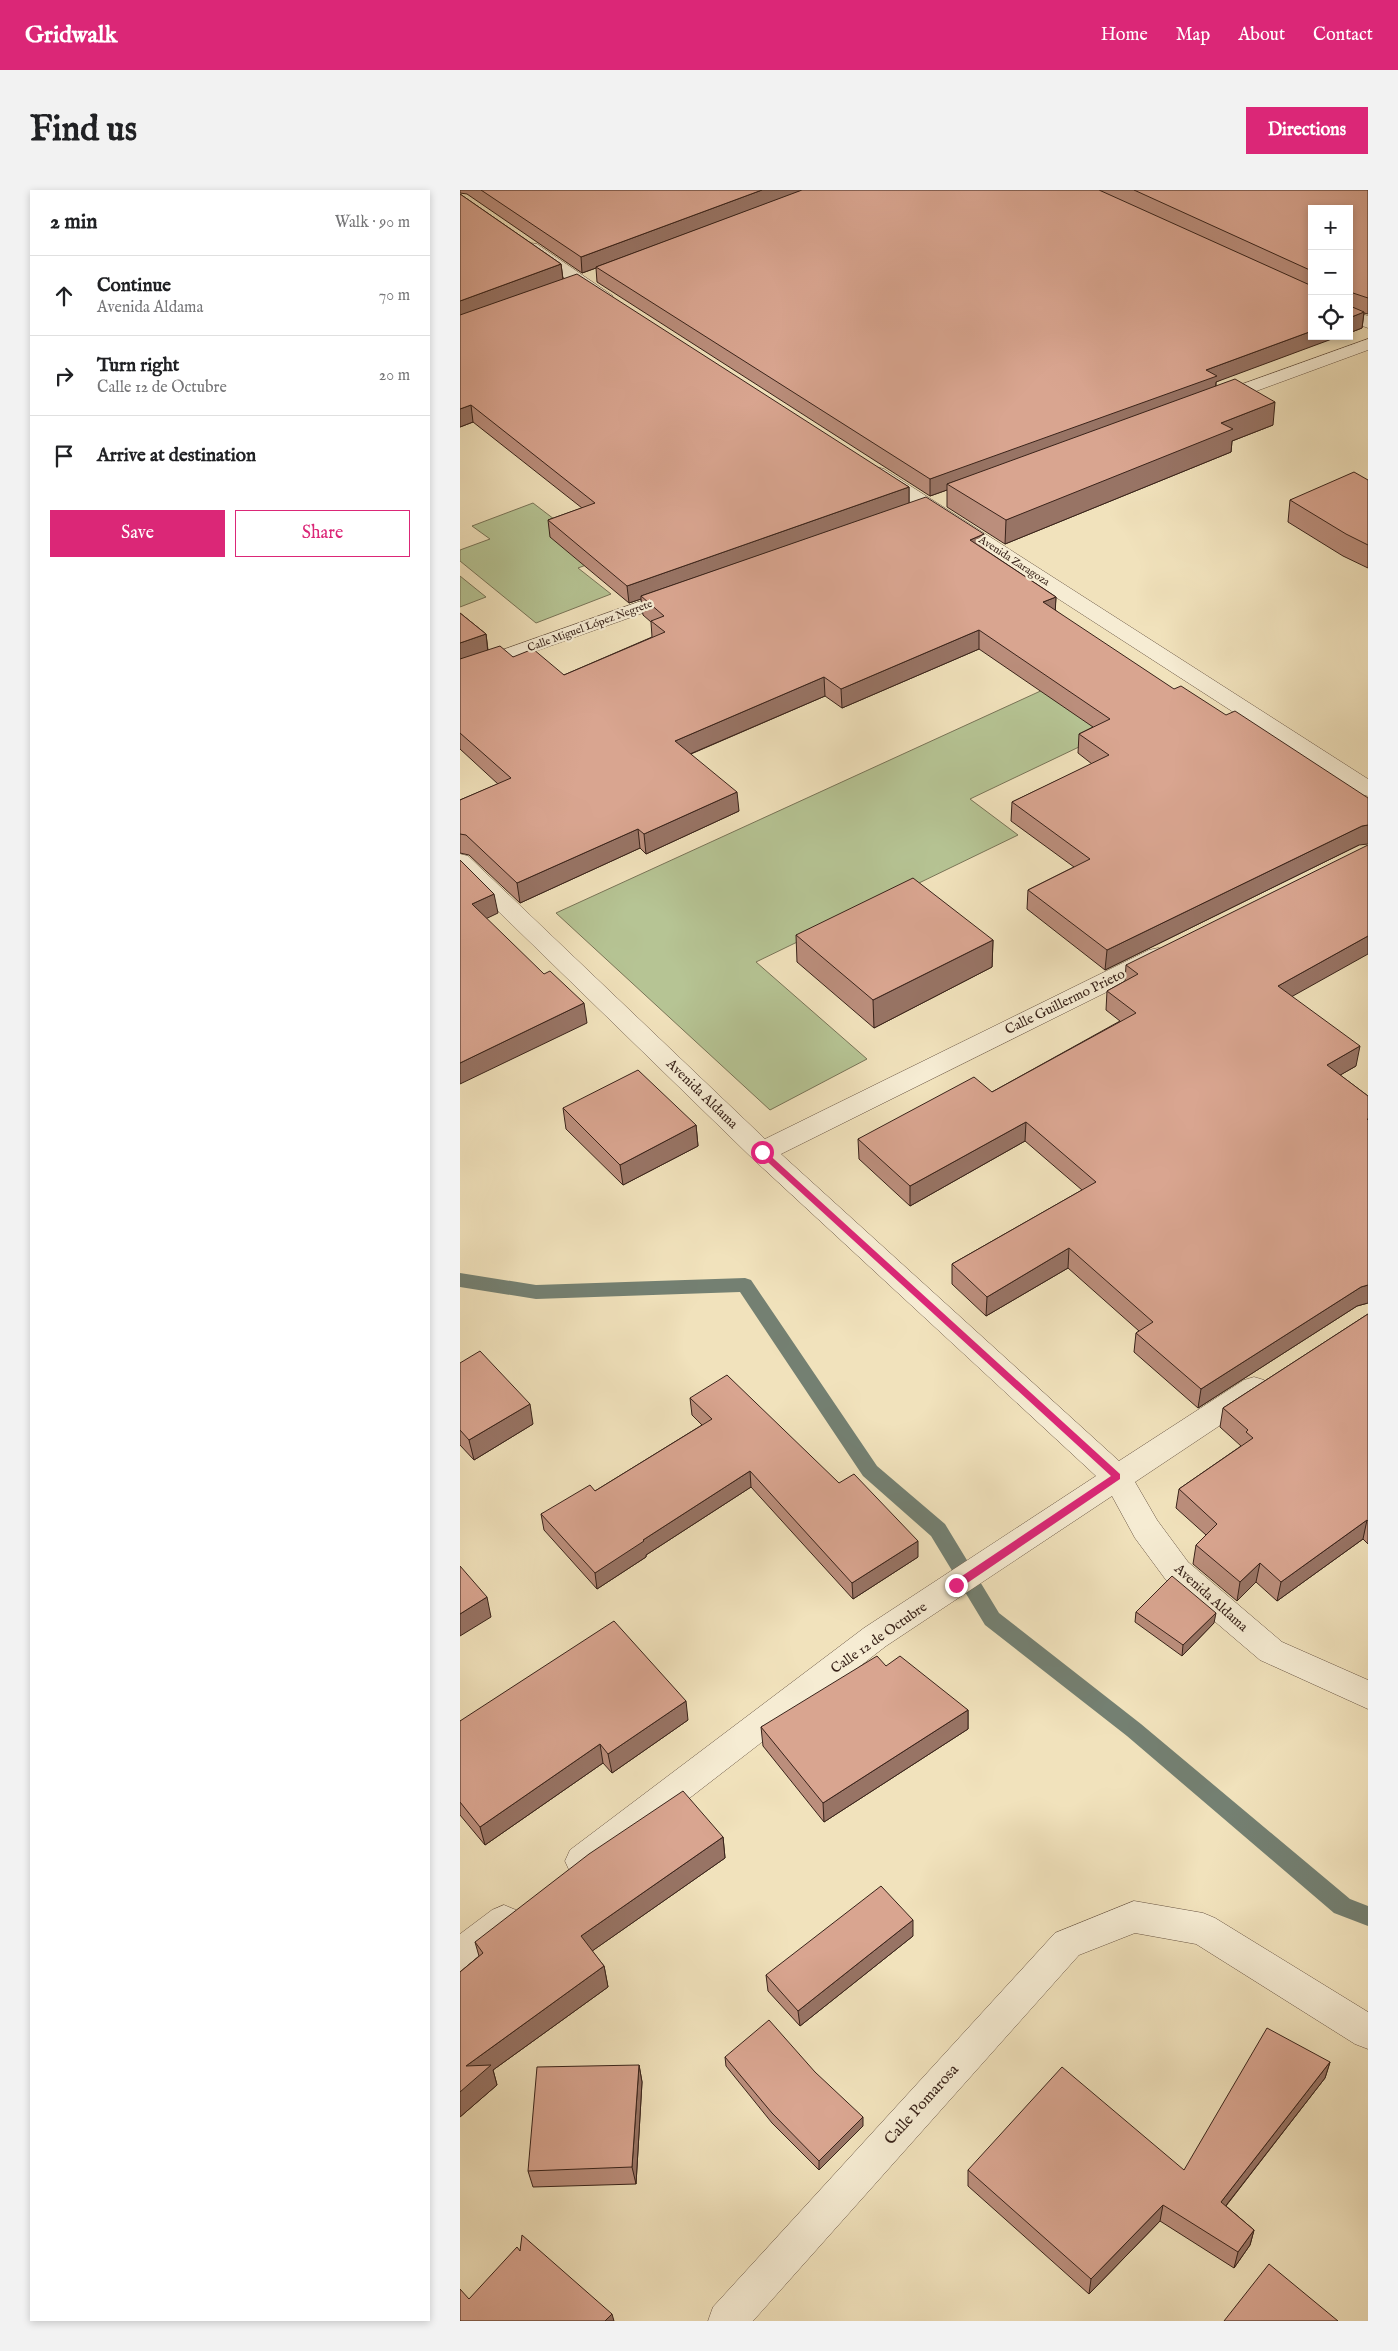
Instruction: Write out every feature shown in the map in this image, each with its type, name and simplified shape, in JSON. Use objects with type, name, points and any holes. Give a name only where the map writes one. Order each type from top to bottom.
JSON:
[{"type":"street","points":[[516,238],[589,278],[622,308]]},
{"type":"street","points":[[562,288],[589,278]]},
{"type":"street","points":[[1353,316],[1368,322]]},
{"type":"street","points":[[1199,406],[1368,344]]},
{"type":"street","name":"Avenida Zaragoza","points":[[861,463],[1368,789]]},
{"type":"street","points":[[908,512],[946,499]]},
{"type":"street","name":"Calle Miguel López Negrete","points":[[460,672],[694,589]]},
{"type":"street","name":"Avenida Aldama","points":[[460,861],[762,1152],[1117,1477],[1146,1529],[1177,1571],[1271,1651],[1368,1695]]},
{"type":"street","name":"Calle Guillermo Prieto","points":[[762,1152],[1181,944]]},
{"type":"street","name":"Calle 12 de Octubre","points":[[562,1877],[875,1637],[1276,1374]]},
{"type":"street","points":[[460,1955],[530,1901]]},
{"type":"street","name":"Calle Pomarosa","points":[[728,2321],[1067,1944],[1134,1916],[1203,1929],[1368,2032]]},
{"type":"green space","points":[[533,503],[605,558],[578,568],[611,594],[536,623],[460,561],[460,550],[490,539],[472,526]]},
{"type":"green space","points":[[460,576],[486,597],[460,607]]},
{"type":"green space","points":[[1106,661],[1169,704],[970,799],[1018,835],[756,962],[867,1059],[770,1110],[556,913]]},
{"type":"building","points":[[481,190],[762,190],[581,257]]},
{"type":"building","points":[[802,190],[1099,190],[1308,284],[1308,332],[1206,370],[1217,376],[930,479],[596,267]]},
{"type":"building","points":[[1134,190],[1368,190],[1368,298],[1353,293],[1353,205],[1308,205],[1308,269]]},
{"type":"building","points":[[460,194],[561,264],[460,301]]},
{"type":"building","points":[[577,274],[909,487],[627,586],[548,520],[595,503],[471,405],[460,409],[460,315]]},
{"type":"building","points":[[1353,307],[1364,312],[1353,316]]},
{"type":"building","points":[[1235,379],[1275,402],[1221,423],[1233,429],[1006,520],[947,484]]},
{"type":"building","points":[[1354,472],[1368,480],[1368,545],[1290,500]]},
{"type":"building","points":[[926,497],[984,534],[970,540],[1056,597],[1043,602],[1174,689],[1181,686],[1226,715],[1235,711],[1368,798],[1368,825],[1362,826],[1107,950],[1028,890],[1090,859],[1012,802],[1109,755],[1079,734],[1110,719],[979,630],[841,689],[824,677],[675,741],[737,792],[644,834],[638,829],[517,883],[466,835],[460,834],[460,800],[511,778],[460,733],[460,659],[500,646],[513,657],[533,649],[564,675],[665,632],[651,621],[664,616],[641,596]]},
{"type":"building","points":[[460,613],[486,634],[460,643]]},
{"type":"building","points":[[1368,845],[1368,936],[1278,986],[1360,1046],[1327,1065],[1368,1096],[1368,1285],[1361,1287],[1201,1389],[1136,1333],[1153,1322],[1069,1248],[987,1297],[952,1264],[1096,1182],[1026,1122],[910,1186],[858,1139],[974,1077],[992,1092],[1136,1013],[1107,991],[1138,974],[1126,965]]},
{"type":"building","points":[[460,860],[494,894],[472,904],[544,974],[550,971],[584,1003],[460,1063]]},
{"type":"building","points":[[913,878],[993,940],[873,1000],[796,935]]},
{"type":"building","points":[[638,1070],[696,1125],[620,1165],[563,1108]]},
{"type":"building","points":[[1368,1314],[1368,1521],[1281,1582],[1260,1563],[1240,1582],[1196,1545],[1217,1524],[1179,1489],[1253,1438],[1246,1432],[1248,1430],[1223,1408]]},
{"type":"building","points":[[480,1351],[530,1404],[469,1440],[460,1430],[460,1363]]},
{"type":"building","points":[[727,1375],[839,1483],[854,1474],[918,1541],[852,1583],[750,1471],[595,1573],[541,1514],[590,1485],[595,1491],[712,1419],[690,1398]]},
{"type":"building","points":[[460,1566],[487,1597],[460,1614]]},
{"type":"building","points":[[1172,1576],[1216,1613],[1183,1645],[1136,1612]]},
{"type":"building","points":[[614,1621],[686,1701],[608,1754],[600,1744],[480,1827],[460,1802],[460,1721]]},
{"type":"building","points":[[877,1656],[886,1666],[900,1656],[968,1710],[823,1803],[761,1727]]},
{"type":"building","points":[[683,1791],[723,1837],[581,1936],[604,1966],[466,2066],[491,2065],[460,2092],[460,1972],[483,1953],[475,1942],[589,1854]]},
{"type":"building","points":[[881,1886],[913,1920],[798,2011],[766,1975]]},
{"type":"building","points":[[769,2020],[815,2072],[863,2117],[819,2161],[772,2113],[725,2057]]},
{"type":"building","points":[[1267,2028],[1330,2062],[1221,2202],[1254,2230],[1238,2252],[1163,2205],[1091,2279],[968,2170],[1062,2067],[1184,2170]]},
{"type":"building","points":[[639,2065],[632,2167],[528,2171],[537,2067]]},
{"type":"building","points":[[522,2235],[612,2314],[605,2321],[460,2321],[460,2289],[469,2299],[517,2247],[520,2251]]},
{"type":"building","points":[[1269,2264],[1338,2321],[1224,2321]]},
{"type":"waterway","points":[[460,1280],[536,1292],[745,1285],[870,1471],[938,1530],[992,1619],[1134,1730],[1342,1906],[1368,1916]]},
{"type":"route","points":[[762,1152],[1117,1477],[956,1585]]}]
